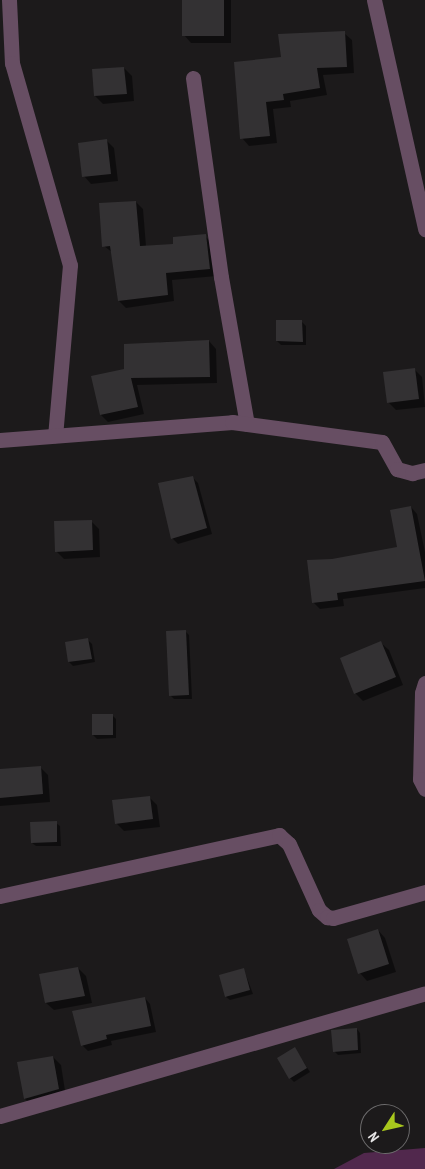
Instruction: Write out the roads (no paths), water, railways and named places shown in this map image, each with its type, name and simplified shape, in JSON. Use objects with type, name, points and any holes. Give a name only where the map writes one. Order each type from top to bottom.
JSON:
[{"type":"street","points":[[9,0],[12,63],[70,266],[55,435]]},
{"type":"street","points":[[374,0],[425,229]]},
{"type":"street","points":[[193,78],[221,278],[247,424]]},
{"type":"street","points":[[0,440],[247,424],[382,442],[397,469],[412,473],[425,470]]},
{"type":"street","points":[[425,683],[422,693],[420,779],[425,789]]},
{"type":"street","points":[[0,896],[279,835],[289,844],[319,910],[327,917],[333,918],[425,892]]},
{"type":"street","points":[[0,1116],[425,993]]}]
